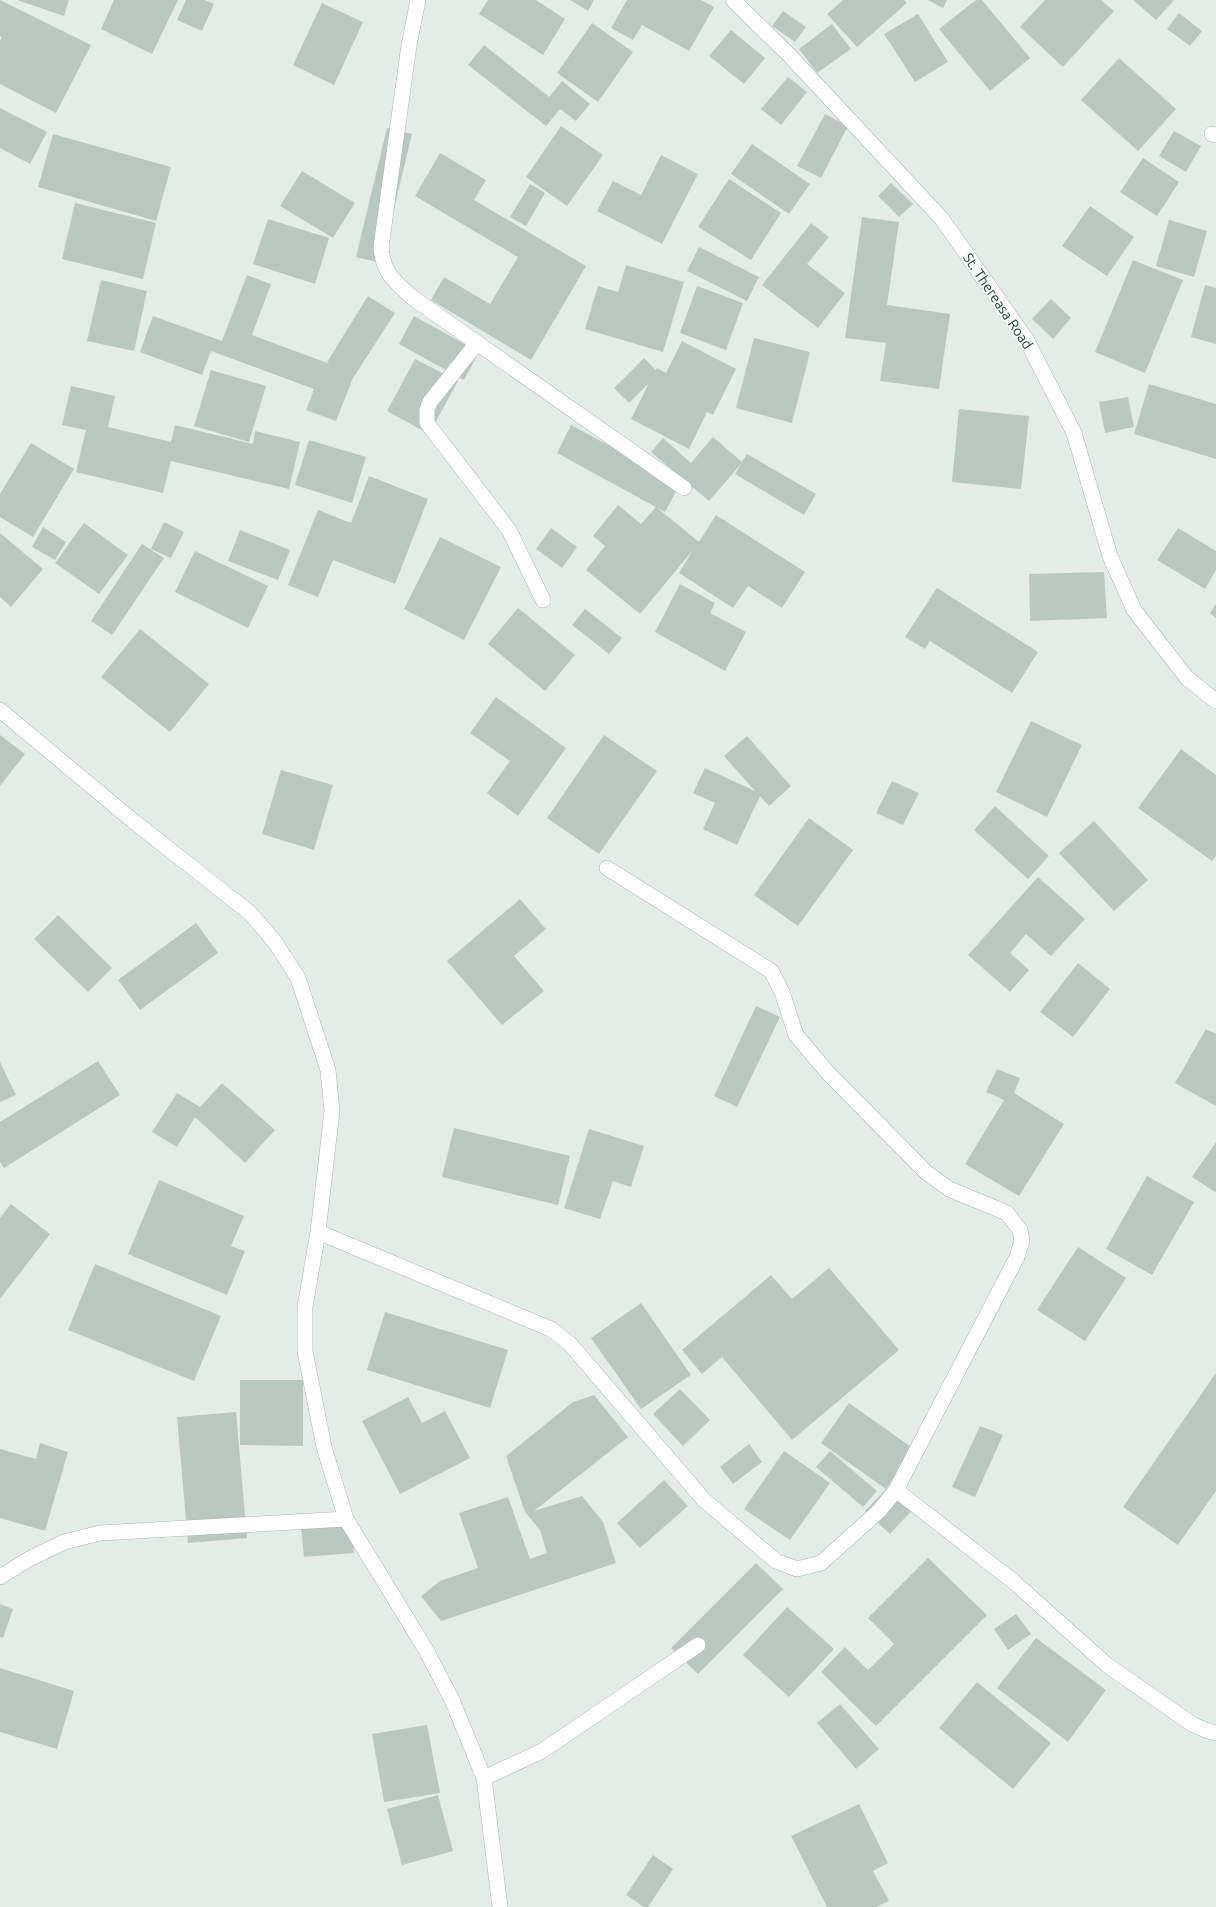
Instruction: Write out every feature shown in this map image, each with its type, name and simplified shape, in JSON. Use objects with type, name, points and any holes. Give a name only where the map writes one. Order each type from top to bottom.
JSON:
[{"type":"street","points":[[418,0],[408,45],[397,121],[381,247],[382,262],[392,280],[413,298],[684,488]]},
{"type":"street","name":"St. Thereasa Road","points":[[733,0],[790,56],[942,219],[1021,331],[1074,433],[1110,556],[1134,610],[1187,678],[1216,700]]},
{"type":"street","points":[[477,343],[430,402],[426,410],[427,423],[509,530],[542,600]]},
{"type":"street","points":[[0,710],[132,820],[250,913],[275,942],[298,978],[328,1070],[332,1111],[318,1232],[305,1308],[305,1351],[324,1447],[346,1518],[426,1650],[452,1700],[484,1778],[500,1907]]},
{"type":"street","points":[[318,1232],[551,1328],[570,1344],[704,1500],[776,1561],[797,1569],[821,1563],[879,1511],[896,1490],[1018,1257],[1022,1241],[1020,1230],[1006,1213],[949,1189],[927,1173],[828,1073],[796,1035],[782,992],[771,970],[607,868]]},
{"type":"street","points":[[896,1490],[1014,1582],[1107,1665],[1192,1724],[1216,1733]]},
{"type":"street","points":[[0,1577],[29,1559],[64,1542],[100,1533],[346,1518]]},
{"type":"street","points":[[484,1778],[542,1751],[698,1645]]},
{"type":"building","points":[[0,0],[91,45],[56,113],[0,84],[0,41],[2,37],[0,36]]},
{"type":"building","points":[[17,0],[69,0],[64,16]]},
{"type":"building","points":[[114,0],[178,0],[152,54],[101,29]]},
{"type":"building","points":[[186,0],[205,0],[214,4],[202,31],[177,20]]},
{"type":"building","points":[[488,0],[536,0],[565,19],[543,55],[479,14]]},
{"type":"building","points":[[570,0],[594,0],[588,11]]},
{"type":"building","points":[[627,0],[701,0],[714,7],[689,51],[642,25],[633,40],[611,28]]},
{"type":"building","points":[[843,0],[904,0],[907,3],[857,47],[827,14]]},
{"type":"building","points":[[928,0],[947,0],[943,8]]},
{"type":"building","points":[[976,0],[982,0],[1030,58],[990,91],[939,29]]},
{"type":"building","points":[[1045,0],[1101,0],[1114,11],[1063,67],[1020,27]]},
{"type":"building","points":[[1133,0],[1174,0],[1156,20]]},
{"type":"building","points":[[322,3],[363,22],[334,85],[293,65]]},
{"type":"building","points":[[783,11],[806,27],[795,42],[772,26]]},
{"type":"building","points":[[1179,13],[1202,31],[1190,46],[1167,29]]},
{"type":"building","points":[[918,14],[948,62],[915,82],[884,34]]},
{"type":"building","points":[[592,23],[633,52],[598,102],[557,73]]},
{"type":"building","points":[[832,24],[851,49],[817,73],[799,49]]},
{"type":"building","points":[[731,30],[765,58],[744,84],[709,56]]},
{"type":"building","points":[[484,45],[549,97],[562,81],[590,104],[576,121],[560,109],[546,126],[468,65]]},
{"type":"building","points":[[1119,58],[1176,109],[1138,151],[1081,100]]},
{"type":"building","points":[[788,77],[807,92],[781,125],[761,109]]},
{"type":"building","points":[[0,108],[47,132],[30,164],[0,148]]},
{"type":"building","points":[[825,114],[848,126],[821,178],[797,166]]},
{"type":"building","points":[[561,126],[603,155],[567,206],[526,177]]},
{"type":"building","points":[[387,128],[412,134],[381,263],[356,257]]},
{"type":"building","points":[[1174,131],[1201,146],[1186,172],[1159,156]]},
{"type":"building","points":[[53,134],[171,167],[156,221],[38,187]]},
{"type":"building","points":[[752,144],[810,184],[789,214],[731,174]]},
{"type":"building","points":[[440,153],[486,180],[474,200],[586,266],[531,360],[431,300],[444,277],[490,304],[518,257],[415,196]]},
{"type":"building","points":[[661,155],[698,174],[662,244],[597,211],[613,181],[641,195]]},
{"type":"building","points":[[1143,158],[1179,182],[1157,216],[1120,192]]},
{"type":"building","points":[[302,171],[355,203],[333,238],[280,206]]},
{"type":"building","points":[[729,179],[781,213],[751,260],[698,227]]},
{"type":"building","points":[[891,183],[913,204],[899,217],[878,196]]},
{"type":"building","points":[[530,184],[545,193],[526,226],[510,217]]},
{"type":"building","points":[[75,203],[156,223],[143,279],[62,259]]},
{"type":"building","points":[[1090,206],[1134,237],[1107,276],[1062,246]]},
{"type":"building","points":[[862,217],[899,222],[887,305],[950,314],[939,389],[880,381],[886,343],[845,338]]},
{"type":"building","points":[[268,219],[329,238],[315,284],[253,264]]},
{"type":"building","points":[[1169,220],[1207,231],[1194,277],[1156,266]]},
{"type":"building","points":[[811,223],[829,237],[807,264],[845,293],[818,328],[762,285]]},
{"type":"building","points":[[699,247],[759,277],[747,301],[687,271]]},
{"type":"building","points":[[1133,260],[1183,280],[1145,373],[1095,352]]},
{"type":"building","points":[[626,265],[684,282],[663,352],[585,329],[598,286],[618,292]]},
{"type":"building","points":[[247,275],[271,284],[252,335],[330,364],[327,362],[368,296],[395,313],[353,378],[336,421],[306,410],[314,389],[211,351],[202,375],[140,352],[153,316],[222,341]]},
{"type":"building","points":[[101,280],[147,291],[134,351],[87,341]]},
{"type":"building","points":[[1205,285],[1216,288],[1216,344],[1191,337]]},
{"type":"building","points":[[697,286],[743,303],[726,350],[680,333]]},
{"type":"building","points":[[1051,299],[1071,318],[1053,339],[1032,319]]},
{"type":"building","points":[[414,316],[479,352],[464,380],[399,344]]},
{"type":"building","points":[[754,338],[810,352],[792,423],[736,408]]},
{"type":"building","points":[[682,341],[736,369],[713,415],[707,412],[689,449],[631,419],[649,383],[629,403],[614,388],[644,358],[656,370],[657,368],[666,373]]},
{"type":"building","points":[[415,359],[458,381],[429,434],[387,411]]},
{"type":"building","points":[[211,370],[266,386],[249,442],[194,426]]},
{"type":"building","points":[[1149,384],[1216,404],[1216,459],[1134,434]]},
{"type":"building","points":[[71,386],[115,396],[108,427],[171,442],[175,425],[253,444],[255,431],[300,442],[289,489],[171,461],[163,493],[76,472],[86,430],[62,425]]},
{"type":"building","points":[[1128,397],[1134,427],[1105,433],[1099,402]]},
{"type":"building","points":[[959,409],[1029,416],[1021,489],[952,482]]},
{"type":"building","points":[[571,425],[680,484],[665,512],[557,453]]},
{"type":"building","points":[[713,437],[742,462],[747,454],[816,494],[804,515],[735,474],[741,464],[709,501],[651,452],[663,438],[691,463]]},
{"type":"building","points":[[309,440],[366,457],[352,503],[295,485]]},
{"type":"building","points":[[31,443],[74,469],[33,537],[0,517],[0,494]]},
{"type":"building","points":[[369,476],[428,499],[395,584],[333,560],[318,597],[288,585],[318,510],[351,523]]},
{"type":"building","points":[[618,505],[641,524],[656,507],[699,542],[716,515],[805,572],[782,608],[748,586],[733,608],[679,573],[693,550],[640,614],[586,570],[605,546],[593,536]]},
{"type":"building","points":[[164,522],[184,532],[171,558],[151,549]]},
{"type":"building","points":[[84,523],[128,555],[99,594],[55,563]]},
{"type":"building","points":[[43,527],[66,542],[55,560],[32,547]]},
{"type":"building","points":[[551,528],[577,547],[562,568],[536,549]]},
{"type":"building","points":[[1178,528],[1216,551],[1216,570],[1205,589],[1157,560]]},
{"type":"building","points":[[240,530],[290,550],[278,580],[228,561]]},
{"type":"building","points":[[0,533],[43,569],[11,607],[0,597]]},
{"type":"building","points":[[440,537],[501,567],[464,640],[404,609]]},
{"type":"building","points":[[142,544],[164,558],[112,635],[91,621]]},
{"type":"building","points":[[195,551],[268,586],[248,628],[175,592]]},
{"type":"building","points":[[1104,572],[1107,618],[1030,621],[1029,574]]},
{"type":"building","points":[[680,584],[715,603],[710,613],[746,632],[725,671],[655,632]]},
{"type":"building","points":[[937,588],[1038,652],[1012,693],[930,641],[925,649],[905,637]]},
{"type":"building","points":[[1216,604],[1216,618],[1210,613]]},
{"type":"building","points":[[518,608],[575,655],[545,691],[488,644]]},
{"type":"building","points":[[585,609],[622,638],[609,654],[572,625]]},
{"type":"building","points":[[140,629],[209,684],[170,732],[101,677]]},
{"type":"building","points":[[496,697],[566,748],[518,816],[487,793],[510,761],[470,733]]},
{"type":"building","points":[[1031,721],[1082,745],[1047,817],[996,792]]},
{"type":"building","points":[[0,735],[25,754],[0,786]]},
{"type":"building","points":[[604,735],[657,771],[599,854],[547,818]]},
{"type":"building","points":[[747,736],[791,786],[769,806],[760,796],[737,845],[703,829],[715,803],[693,793],[705,768],[755,791],[724,756]]},
{"type":"building","points":[[1181,749],[1216,775],[1216,856],[1212,861],[1138,808]]},
{"type":"building","points":[[281,770],[333,785],[314,850],[262,834]]},
{"type":"building","points":[[892,781],[919,793],[903,825],[876,813]]},
{"type":"building","points":[[995,806],[1049,856],[1028,879],[974,830]]},
{"type":"building","points":[[809,818],[853,850],[798,926],[754,895]]},
{"type":"building","points":[[1094,821],[1148,880],[1114,911],[1059,853]]},
{"type":"building","points":[[1038,877],[1085,919],[1051,956],[1026,934],[1010,953],[1029,970],[1010,992],[968,955]]},
{"type":"building","points":[[520,899],[546,929],[514,956],[544,991],[502,1025],[447,961]]},
{"type":"building","points":[[58,915],[112,968],[88,992],[34,939]]},
{"type":"building","points":[[196,923],[218,953],[140,1010],[118,980]]},
{"type":"building","points":[[1078,963],[1110,989],[1073,1037],[1040,1012]]},
{"type":"building","points":[[756,1006],[780,1017],[737,1107],[714,1096]]},
{"type":"building","points":[[1206,1029],[1216,1034],[1216,1106],[1175,1083]]},
{"type":"building","points":[[98,1061],[120,1095],[4,1168],[0,1162],[0,1122]]},
{"type":"building","points":[[0,1062],[16,1095],[0,1102]]},
{"type":"building","points":[[997,1069],[1020,1078],[1014,1093],[1064,1124],[1019,1196],[965,1164],[1004,1100],[986,1092]]},
{"type":"building","points":[[222,1083],[275,1130],[245,1163],[195,1117],[177,1147],[152,1132],[177,1093],[200,1107]]},
{"type":"building","points":[[454,1128],[570,1156],[558,1205],[442,1177]]},
{"type":"building","points":[[589,1129],[644,1146],[631,1187],[613,1181],[600,1219],[564,1208]]},
{"type":"building","points":[[1216,1142],[1216,1191],[1215,1192],[1192,1177]]},
{"type":"building","points":[[1147,1176],[1194,1202],[1152,1275],[1106,1249]]},
{"type":"building","points":[[159,1180],[244,1216],[231,1246],[245,1251],[227,1295],[128,1254]]},
{"type":"building","points":[[11,1204],[50,1234],[0,1299],[0,1218]]},
{"type":"building","points":[[1078,1247],[1126,1278],[1085,1341],[1037,1310]]},
{"type":"building","points":[[95,1264],[221,1316],[194,1381],[68,1330]]},
{"type":"building","points":[[829,1268],[899,1350],[792,1440],[722,1357],[702,1374],[682,1350],[771,1275],[792,1299]]},
{"type":"building","points":[[641,1303],[691,1375],[641,1409],[591,1338]]},
{"type":"building","points":[[385,1312],[508,1350],[490,1408],[367,1370]]},
{"type":"building","points":[[1216,1373],[1216,1491],[1178,1545],[1123,1507]]},
{"type":"building","points":[[240,1380],[303,1380],[303,1446],[240,1445]]},
{"type":"building","points":[[680,1389],[710,1420],[683,1446],[653,1414]]},
{"type":"building","points":[[594,1395],[628,1437],[534,1511],[582,1496],[603,1522],[616,1563],[441,1621],[421,1596],[440,1581],[478,1568],[459,1513],[508,1497],[530,1559],[547,1553],[540,1530],[525,1512],[506,1456],[573,1402]]},
{"type":"building","points":[[408,1397],[422,1423],[445,1411],[470,1458],[400,1494],[362,1421]]},
{"type":"building","points":[[849,1403],[914,1449],[886,1489],[821,1443]]},
{"type":"building","points":[[236,1412],[247,1538],[188,1543],[177,1417]]},
{"type":"building","points":[[980,1426],[1003,1435],[975,1497],[952,1487]]},
{"type":"building","points":[[40,1443],[68,1452],[45,1531],[0,1518],[0,1449],[36,1459]]},
{"type":"building","points":[[749,1444],[762,1462],[733,1484],[720,1467]]},
{"type":"building","points":[[784,1451],[830,1483],[790,1540],[744,1509]]},
{"type":"building","points":[[830,1451],[877,1491],[863,1507],[816,1467]]},
{"type":"building","points":[[664,1480],[688,1506],[640,1548],[617,1523]]},
{"type":"building","points":[[892,1483],[916,1506],[890,1534],[865,1511]]},
{"type":"building","points":[[351,1523],[354,1553],[304,1557],[301,1527]]},
{"type":"building","points":[[928,1558],[987,1615],[876,1726],[821,1672],[845,1647],[868,1670],[894,1644],[868,1618]]},
{"type":"building","points":[[756,1563],[783,1589],[698,1674],[671,1648]]},
{"type":"building","points":[[0,1604],[13,1609],[3,1638],[0,1637]]},
{"type":"building","points":[[787,1607],[834,1649],[789,1697],[743,1655]]},
{"type":"building","points":[[1016,1614],[1031,1634],[1008,1650],[994,1629]]},
{"type":"building","points":[[1036,1638],[1106,1690],[1068,1742],[997,1688]]},
{"type":"building","points":[[0,1668],[74,1691],[57,1749],[0,1732]]},
{"type":"building","points":[[977,1682],[1051,1743],[1013,1789],[939,1728]]},
{"type":"building","points":[[840,1704],[879,1749],[856,1769],[817,1723]]},
{"type":"building","points":[[427,1725],[440,1793],[384,1802],[372,1734]]},
{"type":"building","points":[[438,1795],[453,1851],[402,1865],[387,1809]]},
{"type":"building","points":[[859,1804],[888,1863],[873,1871],[889,1901],[876,1907],[827,1907],[791,1836]]},
{"type":"building","points":[[653,1855],[673,1869],[648,1907],[644,1907],[626,1895]]}]
